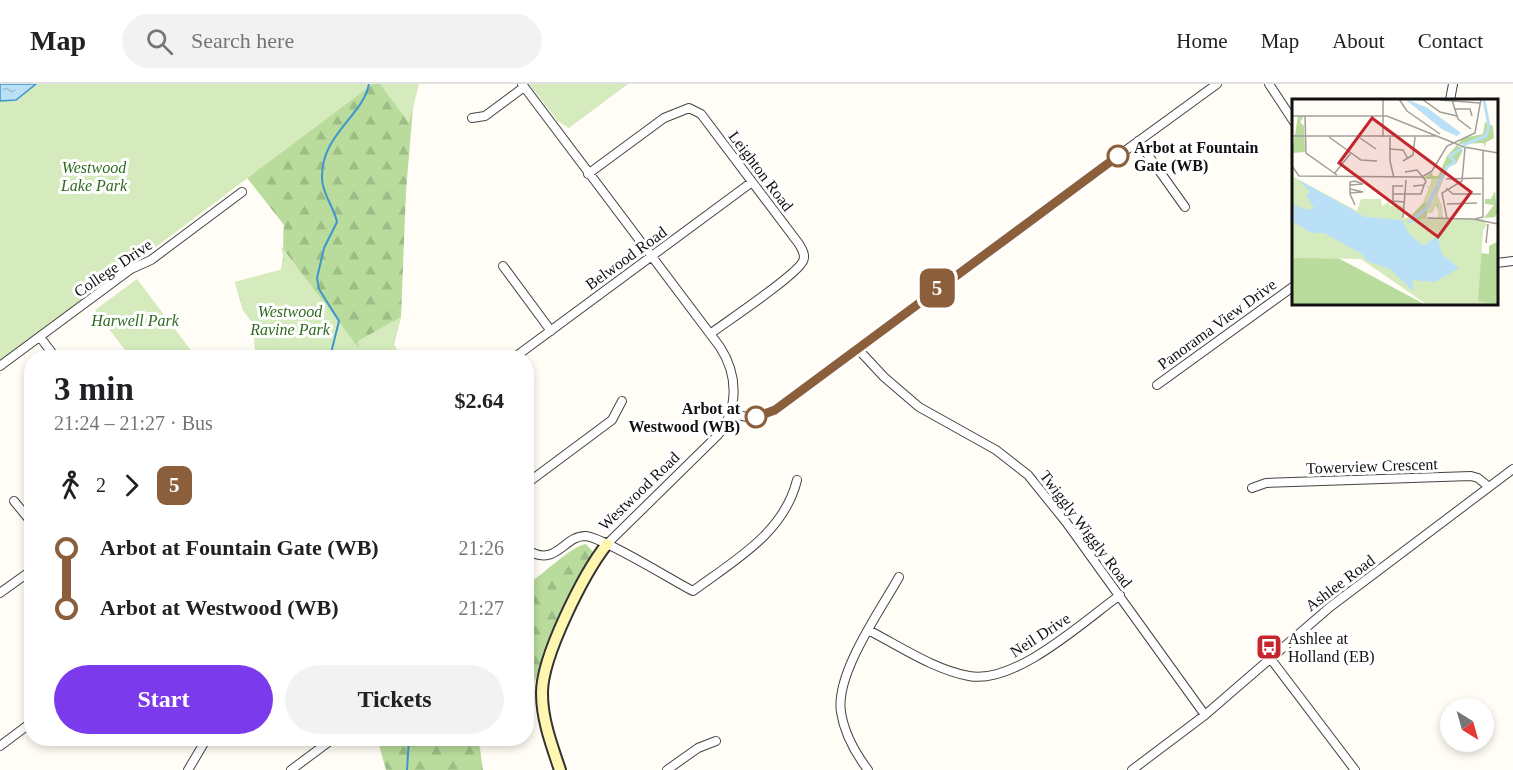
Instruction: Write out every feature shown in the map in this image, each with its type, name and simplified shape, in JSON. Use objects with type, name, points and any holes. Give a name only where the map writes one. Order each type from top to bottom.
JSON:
[{"type":"street","points":[[731,414],[753,418],[770,413],[1217,84]]},
{"type":"street","points":[[1269,84],[1292,119]]},
{"type":"street","points":[[1450,99],[1453,84]]},
{"type":"street","points":[[472,118],[485,116],[523,85]]},
{"type":"street","name":"Westwood Road","points":[[523,85],[726,356],[733,378],[731,414],[714,440],[607,544],[590,569],[545,667],[543,708],[560,770]]},
{"type":"street","name":"Leighton Road","points":[[588,174],[664,118],[688,108],[701,114],[803,252],[803,261],[791,274],[710,334]]},
{"type":"street","points":[[1138,141],[1185,207]]},
{"type":"street","name":"Belwood Road","points":[[525,350],[752,182]]},
{"type":"street","name":"College Drive","points":[[0,366],[131,269],[151,260],[242,192]]},
{"type":"street","points":[[1498,263],[1513,261]]},
{"type":"street","points":[[503,266],[551,331]]},
{"type":"street","name":"Panorama View Drive","points":[[1157,385],[1292,286]]},
{"type":"street","points":[[40,337],[50,350]]},
{"type":"street","name":"Twiggly Wiggly Road","points":[[857,348],[884,377],[919,407],[996,450],[1028,475],[1059,512],[1205,715]]},
{"type":"street","points":[[534,478],[612,420],[621,401]]},
{"type":"street","name":"Ashlee Road","points":[[1132,770],[1205,715],[1330,607],[1513,470]]},
{"type":"street","name":"Towerview Crescent","points":[[1252,488],[1266,483],[1471,476],[1478,477],[1489,487]]},
{"type":"street","points":[[534,553],[551,555],[584,536],[607,544],[693,591],[770,532],[792,500],[797,480]]},
{"type":"street","points":[[14,501],[24,513]]},
{"type":"street","points":[[0,593],[24,576]]},
{"type":"street","points":[[868,770],[851,741],[841,710],[842,693],[852,663],[898,578]]},
{"type":"street","name":"Neil Drive","points":[[870,630],[950,671],[981,678],[1004,672],[1029,660],[1120,595]]},
{"type":"street","points":[[1270,658],[1355,770]]},
{"type":"street","points":[[0,746],[24,728]]},
{"type":"street","points":[[667,770],[698,748],[716,741]]},
{"type":"street","points":[[188,770],[202,746]]},
{"type":"street","points":[[291,770],[323,746]]},
{"type":"green space","name":"Westwood Lake Park","points":[[0,84],[373,84],[0,364]]},
{"type":"green space","points":[[36,84],[415,84],[406,191],[401,317],[392,350],[255,350],[254,325],[243,310],[235,282],[281,270],[284,225],[244,174],[0,101]]},
{"type":"green space","points":[[380,84],[419,84],[409,123]]},
{"type":"green space","points":[[529,84],[628,84],[569,128],[558,121]]},
{"type":"green space","name":"Westwood Ravine Park","points":[[281,246],[359,348],[358,341],[401,317],[393,343],[398,350],[255,350],[254,325],[243,310],[235,282],[281,270],[284,260]]},
{"type":"green space","name":"Harwell Park","points":[[137,279],[191,350],[125,350],[95,310]]},
{"type":"green space","points":[[586,544],[593,552],[547,649],[534,683],[534,580]]},
{"type":"green space","points":[[379,746],[480,746],[483,770],[386,770]]},
{"type":"water","points":[[0,84],[36,84],[16,100],[0,101]]},
{"type":"waterway","points":[[332,350],[339,321],[319,289],[317,278],[324,248],[337,222],[323,184],[323,163],[328,149],[359,106],[369,84]]},
{"type":"waterway","points":[[407,770],[408,746]]},
{"type":"bus line","name":"5","points":[[756,417],[775,410],[1118,156]]},
{"type":"place","name":"Arbot at Fountain Gate (WB)","points":[[1118,156]]},
{"type":"place","name":"Arbot at Westwood (WB)","points":[[756,417]]},
{"type":"place","name":"Ashlee at Holland (EB)","points":[[1269,647]]}]
